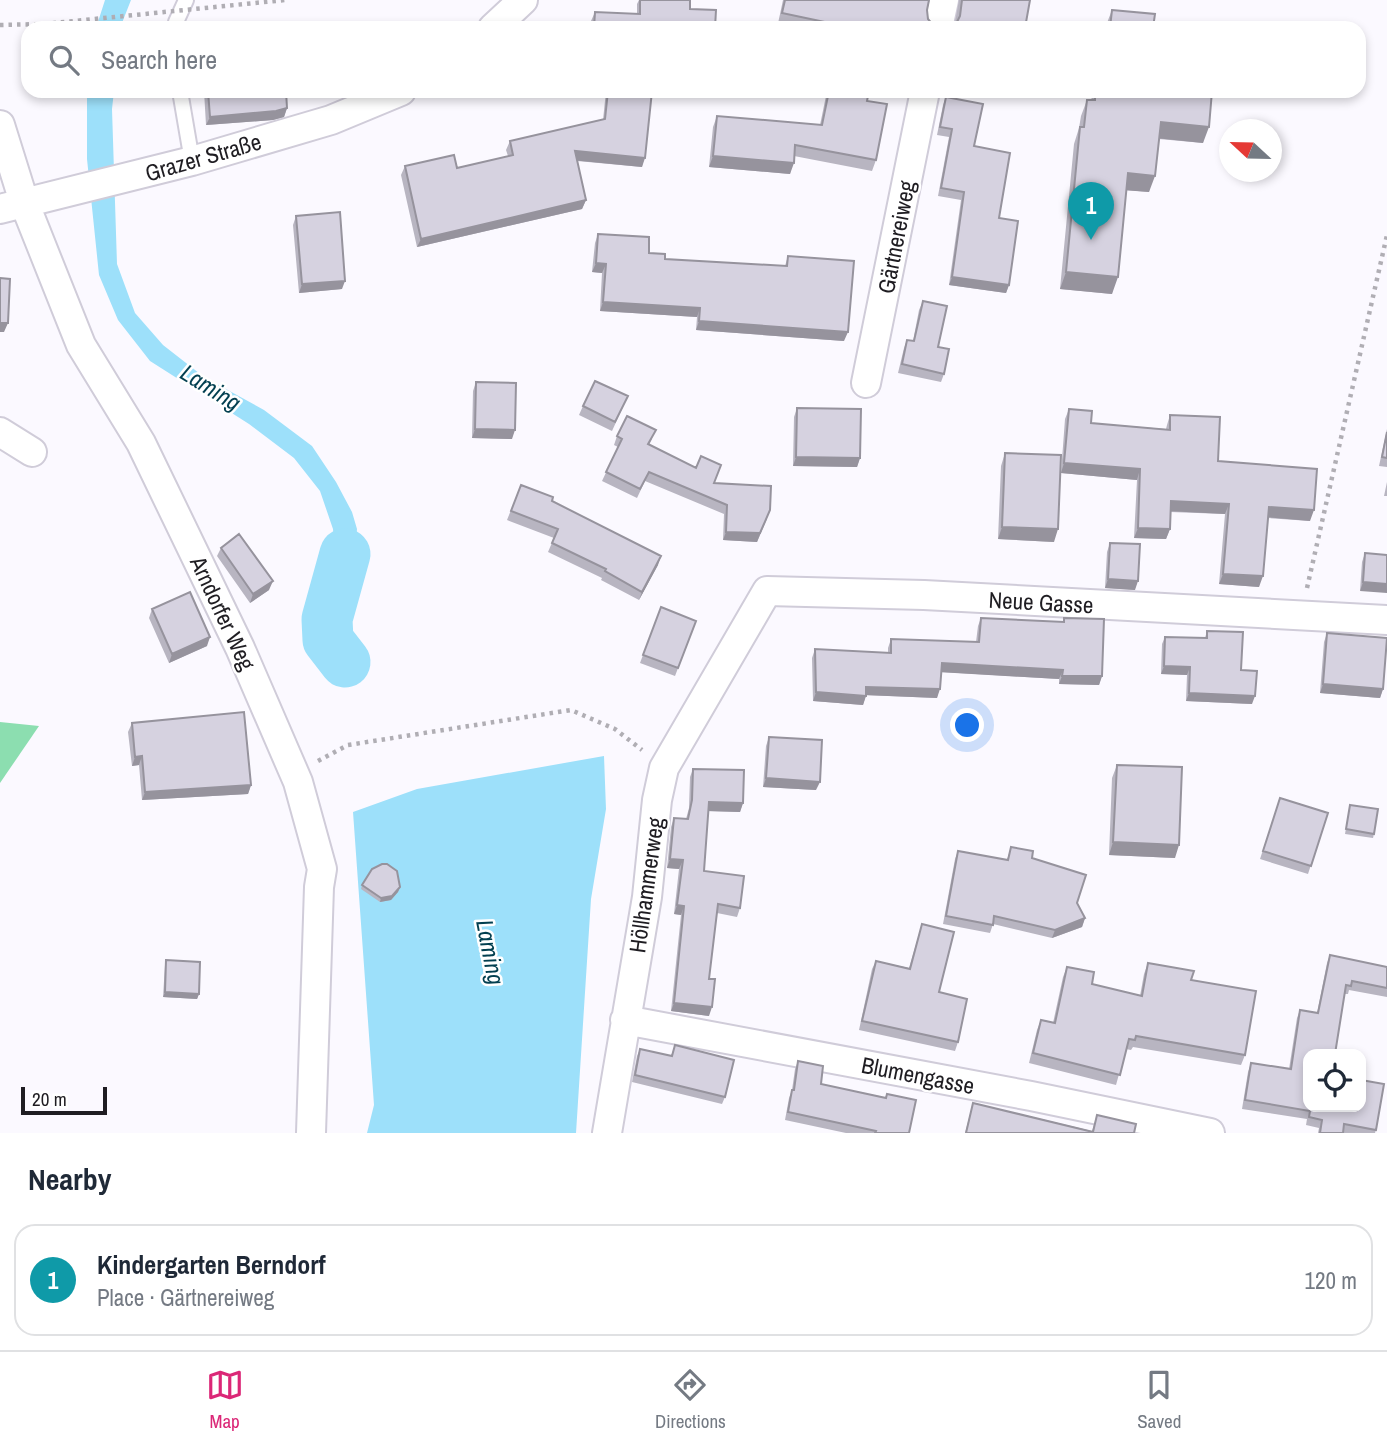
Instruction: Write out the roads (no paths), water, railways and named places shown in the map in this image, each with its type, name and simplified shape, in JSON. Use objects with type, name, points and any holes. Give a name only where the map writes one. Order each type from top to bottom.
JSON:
[{"type":"street","points":[[500,21],[523,0]]},
{"type":"street","points":[[940,21],[944,0]]},
{"type":"street","name":"Grazer Straße","points":[[12,205],[192,161],[331,120],[384,98]]},
{"type":"street","name":"Gärtnereiweg","points":[[866,383],[924,98]]},
{"type":"street","name":"Arndorfer Weg","points":[[0,125],[12,205],[81,345],[141,443],[240,648],[298,782],[322,869],[319,887],[311,1133]]},
{"type":"street","points":[[0,432],[32,452]]},
{"type":"street","name":"Neue Gasse","points":[[730,654],[767,591],[924,595],[1387,620]]},
{"type":"street","name":"Höllhammerweg","points":[[607,1133],[647,898],[657,800],[664,768],[730,654]]},
{"type":"street","name":"Blumengasse","points":[[625,1020],[1031,1096],[1210,1133]]},
{"type":"lane","points":[[176,21],[186,0]]},
{"type":"lane","points":[[181,98],[192,161]]},
{"type":"water","points":[[105,0],[131,0],[123,21],[98,21]]},
{"type":"water","points":[[87,98],[113,98],[117,264],[135,313],[163,345],[204,377],[264,410],[312,446],[336,482],[352,512],[357,529],[353,571],[336,623],[315,616],[335,557],[333,529],[320,491],[294,458],[249,424],[150,361],[118,320],[99,275],[87,159]]},
{"type":"water","points":[[604,756],[606,809],[591,899],[576,1133],[367,1133],[374,1105],[353,812],[417,789]]},
{"type":"waterway","name":"Laming","points":[[345,554],[327,619],[328,640],[345,662]]},
{"type":"place","name":"Kindergarten Berndorf","points":[[1091,240]]}]
